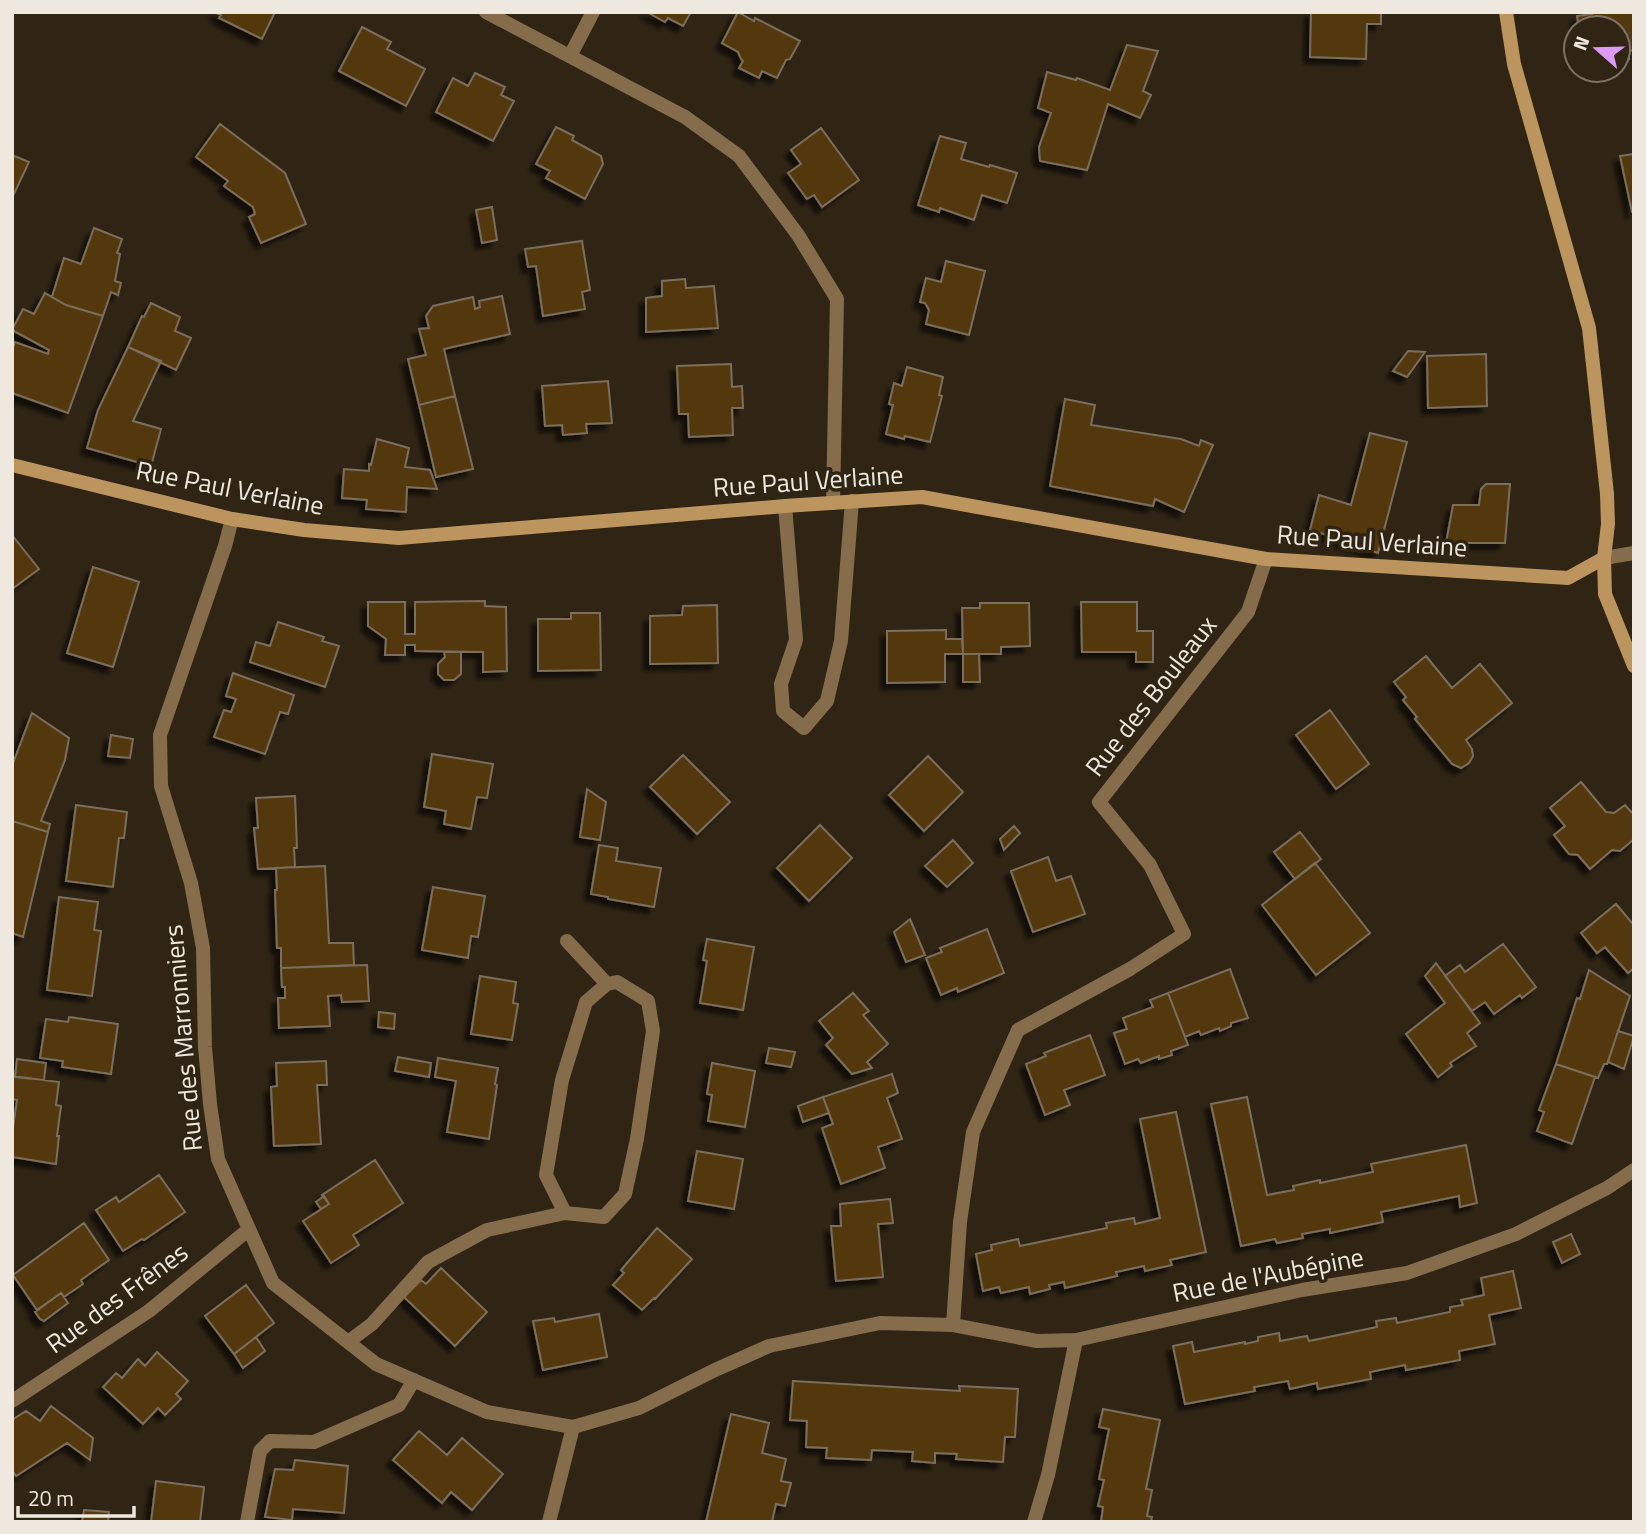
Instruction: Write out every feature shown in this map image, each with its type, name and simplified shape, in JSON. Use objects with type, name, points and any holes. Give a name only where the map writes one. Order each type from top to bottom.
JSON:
[{"type":"street","points":[[486,12],[685,117],[739,156],[798,235],[837,299],[833,503]]},
{"type":"street","points":[[570,56],[593,12]]},
{"type":"street","points":[[1506,12],[1514,64],[1589,328],[1607,504],[1605,594],[1634,666]]},
{"type":"street","name":"Rue Paul Verlaine","points":[[12,465],[232,519],[304,530],[399,538],[922,497],[1266,559],[1569,578],[1604,558]]},
{"type":"street","points":[[785,506],[796,640],[781,684],[783,711],[804,728],[827,701],[841,641],[852,501]]},
{"type":"street","name":"Rue des Marronniers","points":[[232,519],[160,735],[161,786],[191,883],[202,947],[205,1047],[218,1159],[273,1283],[376,1364],[487,1412],[573,1427],[639,1408],[769,1346],[880,1323],[953,1325],[1037,1341],[1076,1340]]},
{"type":"street","points":[[1604,558],[1634,553]]},
{"type":"street","name":"Rue des Bouleaux","points":[[953,1325],[960,1223],[973,1132],[1018,1030],[1130,969],[1184,934],[1150,865],[1099,802],[1248,612],[1266,559]]},
{"type":"street","points":[[567,941],[607,984]]},
{"type":"street","points":[[348,1342],[372,1324],[428,1262],[487,1230],[565,1213],[604,1217],[625,1194],[637,1139],[653,1031],[648,1001],[617,982],[607,984],[586,1002],[562,1080],[546,1175],[565,1213]]},
{"type":"street","name":"Rue de l'Aubépine","points":[[1076,1340],[1302,1290],[1407,1273],[1516,1234],[1607,1188],[1634,1170]]},
{"type":"street","name":"Rue des Frênes","points":[[12,1401],[149,1311],[248,1230]]},
{"type":"street","points":[[1034,1522],[1048,1475],[1076,1340]]},
{"type":"street","points":[[247,1522],[260,1451],[270,1441],[314,1442],[399,1405],[414,1380]]},
{"type":"street","points":[[549,1522],[573,1427]]},
{"type":"building","points":[[214,12],[275,12],[262,39],[219,18],[221,15]]},
{"type":"building","points":[[647,12],[691,12],[683,26],[668,18],[665,22]]},
{"type":"building","points":[[738,12],[800,41],[777,78],[762,71],[759,78],[739,68],[743,61],[738,52],[722,43]]},
{"type":"building","points":[[1311,12],[1381,12],[1381,24],[1367,24],[1366,59],[1310,57]]},
{"type":"building","points":[[1634,12],[1634,50],[1632,14],[1592,14]]},
{"type":"building","points":[[362,27],[391,42],[387,49],[425,69],[406,106],[339,71]]},
{"type":"building","points":[[1127,45],[1158,51],[1143,91],[1151,95],[1140,118],[1108,104],[1087,170],[1040,161],[1039,147],[1051,113],[1038,108],[1047,72],[1076,80],[1077,78],[1110,90]]},
{"type":"building","points":[[475,73],[505,87],[501,95],[514,101],[493,141],[436,112],[453,78],[468,86]]},
{"type":"building","points":[[220,124],[285,173],[306,224],[261,243],[249,217],[255,214],[253,207],[224,186],[228,181],[196,157]]},
{"type":"building","points":[[556,127],[574,136],[572,140],[601,156],[603,164],[585,199],[546,178],[550,171],[536,164]]},
{"type":"building","points":[[821,128],[859,180],[822,207],[814,195],[807,199],[788,173],[801,164],[791,150]]},
{"type":"building","points":[[940,136],[966,143],[961,159],[1017,173],[1007,203],[982,195],[974,220],[940,208],[939,212],[918,205]]},
{"type":"building","points":[[1634,154],[1634,212],[1632,212],[1620,156]]},
{"type":"building","points":[[12,155],[29,162],[14,194],[12,193]]},
{"type":"building","points":[[492,207],[497,240],[482,243],[476,210]]},
{"type":"building","points":[[94,228],[122,239],[117,253],[120,254],[115,281],[121,283],[118,295],[111,292],[103,316],[66,305],[52,297],[64,258],[81,264]]},
{"type":"building","points":[[582,241],[590,290],[582,292],[585,309],[543,316],[536,266],[528,267],[525,249]]},
{"type":"building","points":[[946,261],[985,271],[969,335],[926,324],[929,310],[925,303],[920,302],[926,278],[941,282]]},
{"type":"building","points":[[685,279],[686,288],[714,286],[718,328],[646,332],[646,298],[662,296],[662,281]]},
{"type":"building","points":[[45,293],[66,305],[103,316],[68,413],[12,393],[12,351],[15,342],[48,354],[49,350],[12,330],[23,309],[34,314]]},
{"type":"building","points":[[502,296],[510,334],[444,349],[455,396],[419,405],[408,359],[426,355],[419,329],[429,328],[426,316],[433,306],[473,297],[475,309],[480,307],[479,301]]},
{"type":"building","points":[[151,303],[180,317],[175,331],[191,338],[176,370],[128,347]]},
{"type":"building","points":[[128,347],[161,361],[133,421],[161,429],[151,466],[87,448],[98,410]]},
{"type":"building","points":[[1408,351],[1425,352],[1407,377],[1393,371]]},
{"type":"building","points":[[1486,354],[1487,406],[1428,408],[1427,356]]},
{"type":"building","points":[[731,364],[732,387],[742,386],[743,408],[732,408],[733,435],[689,437],[688,414],[679,414],[677,366]]},
{"type":"building","points":[[907,367],[943,377],[939,395],[942,396],[930,442],[886,434],[893,405],[889,404],[894,383],[902,386]]},
{"type":"building","points":[[608,381],[612,423],[586,424],[587,433],[563,435],[562,425],[545,426],[542,386]]},
{"type":"building","points":[[455,396],[473,469],[436,477],[419,405]]},
{"type":"building","points":[[1065,399],[1095,405],[1091,425],[1181,439],[1199,446],[1201,440],[1213,445],[1184,512],[1155,499],[1153,506],[1050,486]]},
{"type":"building","points":[[1370,433],[1407,442],[1378,553],[1310,530],[1319,495],[1351,505]]},
{"type":"building","points":[[377,439],[409,448],[405,467],[430,470],[437,489],[407,487],[406,512],[366,509],[367,500],[342,498],[344,469],[369,471]]},
{"type":"building","points":[[1486,484],[1510,484],[1505,543],[1446,543],[1453,505],[1479,505],[1481,489]]},
{"type":"building","points":[[12,535],[39,569],[12,589]]},
{"type":"building","points":[[93,567],[139,582],[113,667],[67,653]]},
{"type":"building","points":[[485,601],[485,606],[506,607],[507,671],[483,672],[483,652],[415,651],[415,645],[405,645],[405,655],[385,655],[386,639],[368,626],[368,602],[405,602],[405,634],[415,634],[415,602]]},
{"type":"building","points":[[1081,602],[1137,602],[1137,631],[1153,631],[1153,662],[1136,662],[1136,652],[1082,652]]},
{"type":"building","points":[[980,603],[1029,603],[1030,646],[1001,647],[1001,654],[963,654],[962,608],[980,608]]},
{"type":"building","points":[[717,605],[718,663],[650,664],[650,616],[682,615],[683,606]]},
{"type":"building","points":[[571,613],[600,613],[601,670],[538,671],[538,619],[571,619]]},
{"type":"building","points":[[278,622],[324,637],[322,641],[339,646],[325,687],[250,662],[256,642],[270,646]]},
{"type":"building","points":[[946,630],[946,639],[962,639],[963,654],[945,654],[945,682],[887,683],[887,631]]},
{"type":"building","points":[[444,652],[461,652],[461,674],[454,680],[444,680],[438,674],[438,664],[445,657]]},
{"type":"building","points":[[963,654],[979,654],[980,682],[963,682]]},
{"type":"building","points":[[1426,656],[1452,688],[1480,664],[1512,703],[1466,740],[1473,756],[1469,763],[1461,768],[1452,764],[1415,719],[1417,717],[1403,700],[1406,697],[1394,682]]},
{"type":"building","points":[[233,673],[294,695],[288,714],[280,712],[265,754],[214,737],[224,710],[231,712],[236,699],[226,696]]},
{"type":"building","points":[[1330,710],[1369,764],[1336,789],[1296,735]]},
{"type":"building","points":[[32,713],[69,738],[65,760],[41,821],[50,824],[48,832],[12,821],[12,766]]},
{"type":"building","points":[[111,735],[133,739],[130,758],[108,756]]},
{"type":"building","points":[[432,754],[493,764],[487,798],[477,797],[471,829],[444,824],[446,811],[424,807]]},
{"type":"building","points":[[683,755],[730,802],[697,834],[650,787]]},
{"type":"building","points":[[928,756],[963,792],[924,831],[889,795]]},
{"type":"building","points":[[1581,782],[1606,812],[1614,813],[1625,805],[1634,815],[1634,839],[1620,851],[1612,850],[1590,869],[1578,855],[1569,854],[1554,835],[1565,826],[1550,808]]},
{"type":"building","points":[[587,789],[606,802],[600,840],[580,837]]},
{"type":"building","points":[[295,796],[295,867],[258,869],[254,828],[258,828],[256,798]]},
{"type":"building","points":[[76,805],[127,812],[124,838],[119,838],[113,887],[66,881]]},
{"type":"building","points":[[12,821],[48,832],[23,937],[12,933]]},
{"type":"building","points":[[820,825],[852,858],[809,901],[777,868]]},
{"type":"building","points":[[1014,826],[1020,833],[1004,850],[1000,839]]},
{"type":"building","points":[[1300,832],[1321,859],[1295,879],[1274,852]]},
{"type":"building","points":[[953,840],[973,863],[947,887],[925,866]]},
{"type":"building","points":[[599,845],[618,848],[616,861],[661,868],[654,907],[591,894]]},
{"type":"building","points":[[1048,857],[1056,881],[1071,876],[1085,914],[1033,932],[1011,871]]},
{"type":"building","points":[[1315,863],[1370,933],[1316,975],[1262,905]]},
{"type":"building","points":[[325,866],[329,943],[353,943],[354,965],[281,968],[281,948],[277,948],[276,868]]},
{"type":"building","points":[[433,887],[485,896],[478,937],[471,936],[468,958],[422,950]]},
{"type":"building","points":[[59,897],[98,902],[94,930],[101,931],[92,996],[47,990]]},
{"type":"building","points":[[1616,904],[1632,923],[1634,921],[1634,968],[1628,973],[1605,947],[1597,953],[1581,933]]},
{"type":"building","points":[[910,919],[925,955],[906,962],[894,932]]},
{"type":"building","points":[[987,929],[1004,973],[958,992],[957,988],[941,995],[926,958],[942,952],[940,948]]},
{"type":"building","points":[[707,939],[754,947],[743,1010],[700,1003],[707,961],[703,960]]},
{"type":"building","points":[[1503,944],[1536,987],[1494,1014],[1485,1002],[1472,1011],[1445,976],[1460,965],[1465,972]]},
{"type":"building","points":[[1436,963],[1480,1023],[1467,1033],[1476,1046],[1450,1063],[1452,1066],[1438,1077],[1406,1034],[1445,1003],[1425,976]]},
{"type":"building","points":[[367,965],[369,1001],[342,1002],[341,995],[328,996],[330,1026],[279,1028],[278,998],[285,998],[281,968]]},
{"type":"building","points":[[1230,969],[1248,1018],[1231,1023],[1231,1026],[1220,1031],[1219,1028],[1201,1035],[1199,1031],[1185,1037],[1168,993]]},
{"type":"building","points":[[1589,970],[1630,996],[1607,1064],[1604,1064],[1598,1078],[1556,1064]]},
{"type":"building","points":[[480,976],[516,982],[513,1003],[518,1004],[512,1040],[471,1034]]},
{"type":"building","points":[[853,993],[869,1011],[863,1015],[888,1044],[867,1062],[872,1068],[852,1074],[826,1045],[833,1038],[819,1021]]},
{"type":"building","points":[[1168,993],[1188,1045],[1159,1059],[1159,1056],[1141,1063],[1138,1059],[1125,1064],[1114,1033],[1127,1029],[1123,1018],[1153,1007],[1150,1000]]},
{"type":"building","points":[[379,1012],[395,1014],[394,1029],[378,1027]]},
{"type":"building","points":[[69,1017],[118,1024],[111,1074],[62,1067],[63,1061],[40,1058],[46,1019],[68,1022]]},
{"type":"building","points":[[1618,1031],[1634,1036],[1624,1069],[1608,1062]]},
{"type":"building","points":[[1090,1035],[1105,1075],[1064,1090],[1070,1105],[1045,1115],[1026,1064],[1046,1056],[1044,1053]]},
{"type":"building","points":[[769,1048],[795,1052],[791,1067],[766,1063]]},
{"type":"building","points":[[398,1057],[431,1063],[429,1077],[395,1071]]},
{"type":"building","points":[[438,1058],[498,1068],[489,1139],[447,1132],[456,1081],[435,1077]]},
{"type":"building","points":[[17,1059],[46,1063],[44,1080],[15,1077]]},
{"type":"building","points":[[326,1061],[327,1085],[317,1085],[321,1144],[274,1146],[271,1087],[277,1086],[276,1063]]},
{"type":"building","points":[[712,1063],[755,1071],[745,1127],[708,1121],[712,1095],[707,1094]]},
{"type":"building","points":[[1556,1064],[1595,1077],[1572,1144],[1537,1131],[1544,1112],[1539,1110]]},
{"type":"building","points":[[892,1074],[898,1093],[887,1098],[902,1139],[878,1147],[885,1168],[841,1184],[822,1128],[833,1124],[823,1097]]},
{"type":"building","points":[[12,1076],[59,1082],[56,1105],[61,1106],[56,1164],[12,1157],[17,1100],[12,1099]]},
{"type":"building","points":[[823,1097],[829,1113],[803,1122],[798,1106]]},
{"type":"building","points":[[1247,1097],[1267,1195],[1294,1190],[1293,1186],[1320,1180],[1320,1183],[1373,1172],[1371,1164],[1466,1145],[1477,1203],[1460,1207],[1459,1196],[1381,1212],[1383,1222],[1330,1233],[1330,1229],[1302,1234],[1303,1238],[1277,1243],[1275,1239],[1241,1246],[1211,1104]]},
{"type":"building","points":[[1176,1112],[1206,1252],[1170,1260],[1172,1265],[1145,1271],[1144,1266],[1116,1272],[1117,1276],[1065,1288],[1064,1282],[1049,1285],[1050,1289],[1030,1294],[1029,1287],[1001,1293],[999,1287],[983,1291],[976,1254],[992,1250],[991,1245],[1018,1239],[1020,1246],[1107,1228],[1106,1223],[1134,1218],[1135,1224],[1160,1218],[1140,1119]]},
{"type":"building","points":[[697,1151],[743,1159],[734,1209],[688,1201]]},
{"type":"building","points":[[375,1160],[403,1203],[353,1235],[359,1245],[331,1263],[303,1221],[329,1204],[322,1195]]},
{"type":"building","points":[[159,1175],[185,1212],[123,1251],[96,1210],[116,1197],[119,1202]]},
{"type":"building","points":[[324,1196],[329,1204],[321,1209],[316,1202]]},
{"type":"building","points":[[890,1199],[893,1223],[878,1224],[883,1277],[836,1281],[831,1226],[841,1226],[840,1204]]},
{"type":"building","points":[[84,1223],[109,1260],[81,1280],[83,1284],[64,1297],[61,1293],[37,1310],[13,1275]]},
{"type":"building","points":[[657,1228],[692,1259],[642,1310],[613,1285],[624,1273],[621,1270]]},
{"type":"building","points":[[1571,1234],[1580,1254],[1562,1263],[1553,1242]]},
{"type":"building","points":[[441,1268],[487,1312],[455,1346],[404,1297],[421,1280],[426,1284]]},
{"type":"building","points":[[1513,1271],[1521,1308],[1489,1315],[1495,1344],[1459,1351],[1460,1360],[1406,1370],[1405,1365],[1370,1372],[1371,1379],[1318,1389],[1317,1383],[1290,1389],[1288,1381],[1254,1387],[1255,1391],[1185,1404],[1173,1346],[1192,1342],[1194,1352],[1245,1344],[1258,1341],[1258,1337],[1279,1333],[1280,1341],[1307,1336],[1309,1341],[1377,1327],[1376,1321],[1396,1318],[1397,1323],[1450,1312],[1450,1307],[1463,1305],[1461,1300],[1484,1295],[1481,1278]]},
{"type":"building","points":[[246,1285],[274,1323],[234,1354],[205,1316]]},
{"type":"building","points":[[61,1293],[68,1303],[44,1321],[40,1319],[35,1312]]},
{"type":"building","points":[[599,1314],[607,1357],[543,1370],[533,1321],[554,1318],[555,1322]]},
{"type":"building","points":[[256,1337],[265,1351],[243,1368],[234,1354]]},
{"type":"building","points":[[157,1352],[188,1381],[176,1394],[181,1399],[165,1415],[158,1408],[143,1424],[103,1387],[116,1373],[122,1378],[138,1359],[145,1366]]},
{"type":"building","points":[[793,1381],[960,1391],[959,1386],[1018,1389],[1015,1437],[1005,1437],[1003,1462],[956,1459],[957,1454],[935,1453],[935,1463],[912,1461],[913,1452],[872,1450],[871,1460],[826,1458],[827,1448],[806,1447],[807,1421],[790,1420]]},
{"type":"building","points":[[51,1406],[93,1438],[90,1460],[67,1443],[16,1476],[12,1470],[12,1420],[26,1411],[40,1421]]},
{"type":"building","points":[[1103,1409],[1160,1420],[1146,1489],[1152,1490],[1147,1516],[1152,1517],[1151,1522],[1101,1522],[1103,1507],[1098,1506],[1104,1480],[1099,1479],[1109,1429],[1099,1427]]},
{"type":"building","points":[[731,1414],[769,1423],[762,1453],[786,1459],[781,1481],[791,1483],[785,1506],[776,1504],[772,1522],[706,1522]]},
{"type":"building","points":[[419,1431],[447,1455],[462,1438],[503,1474],[472,1510],[451,1492],[442,1503],[393,1460]]},
{"type":"building","points":[[295,1460],[348,1466],[344,1513],[293,1509],[292,1520],[265,1517],[275,1469],[293,1470]]},
{"type":"building","points":[[156,1481],[204,1487],[200,1522],[151,1522]]},
{"type":"building","points":[[84,1510],[109,1512],[108,1522],[82,1522]]}]
